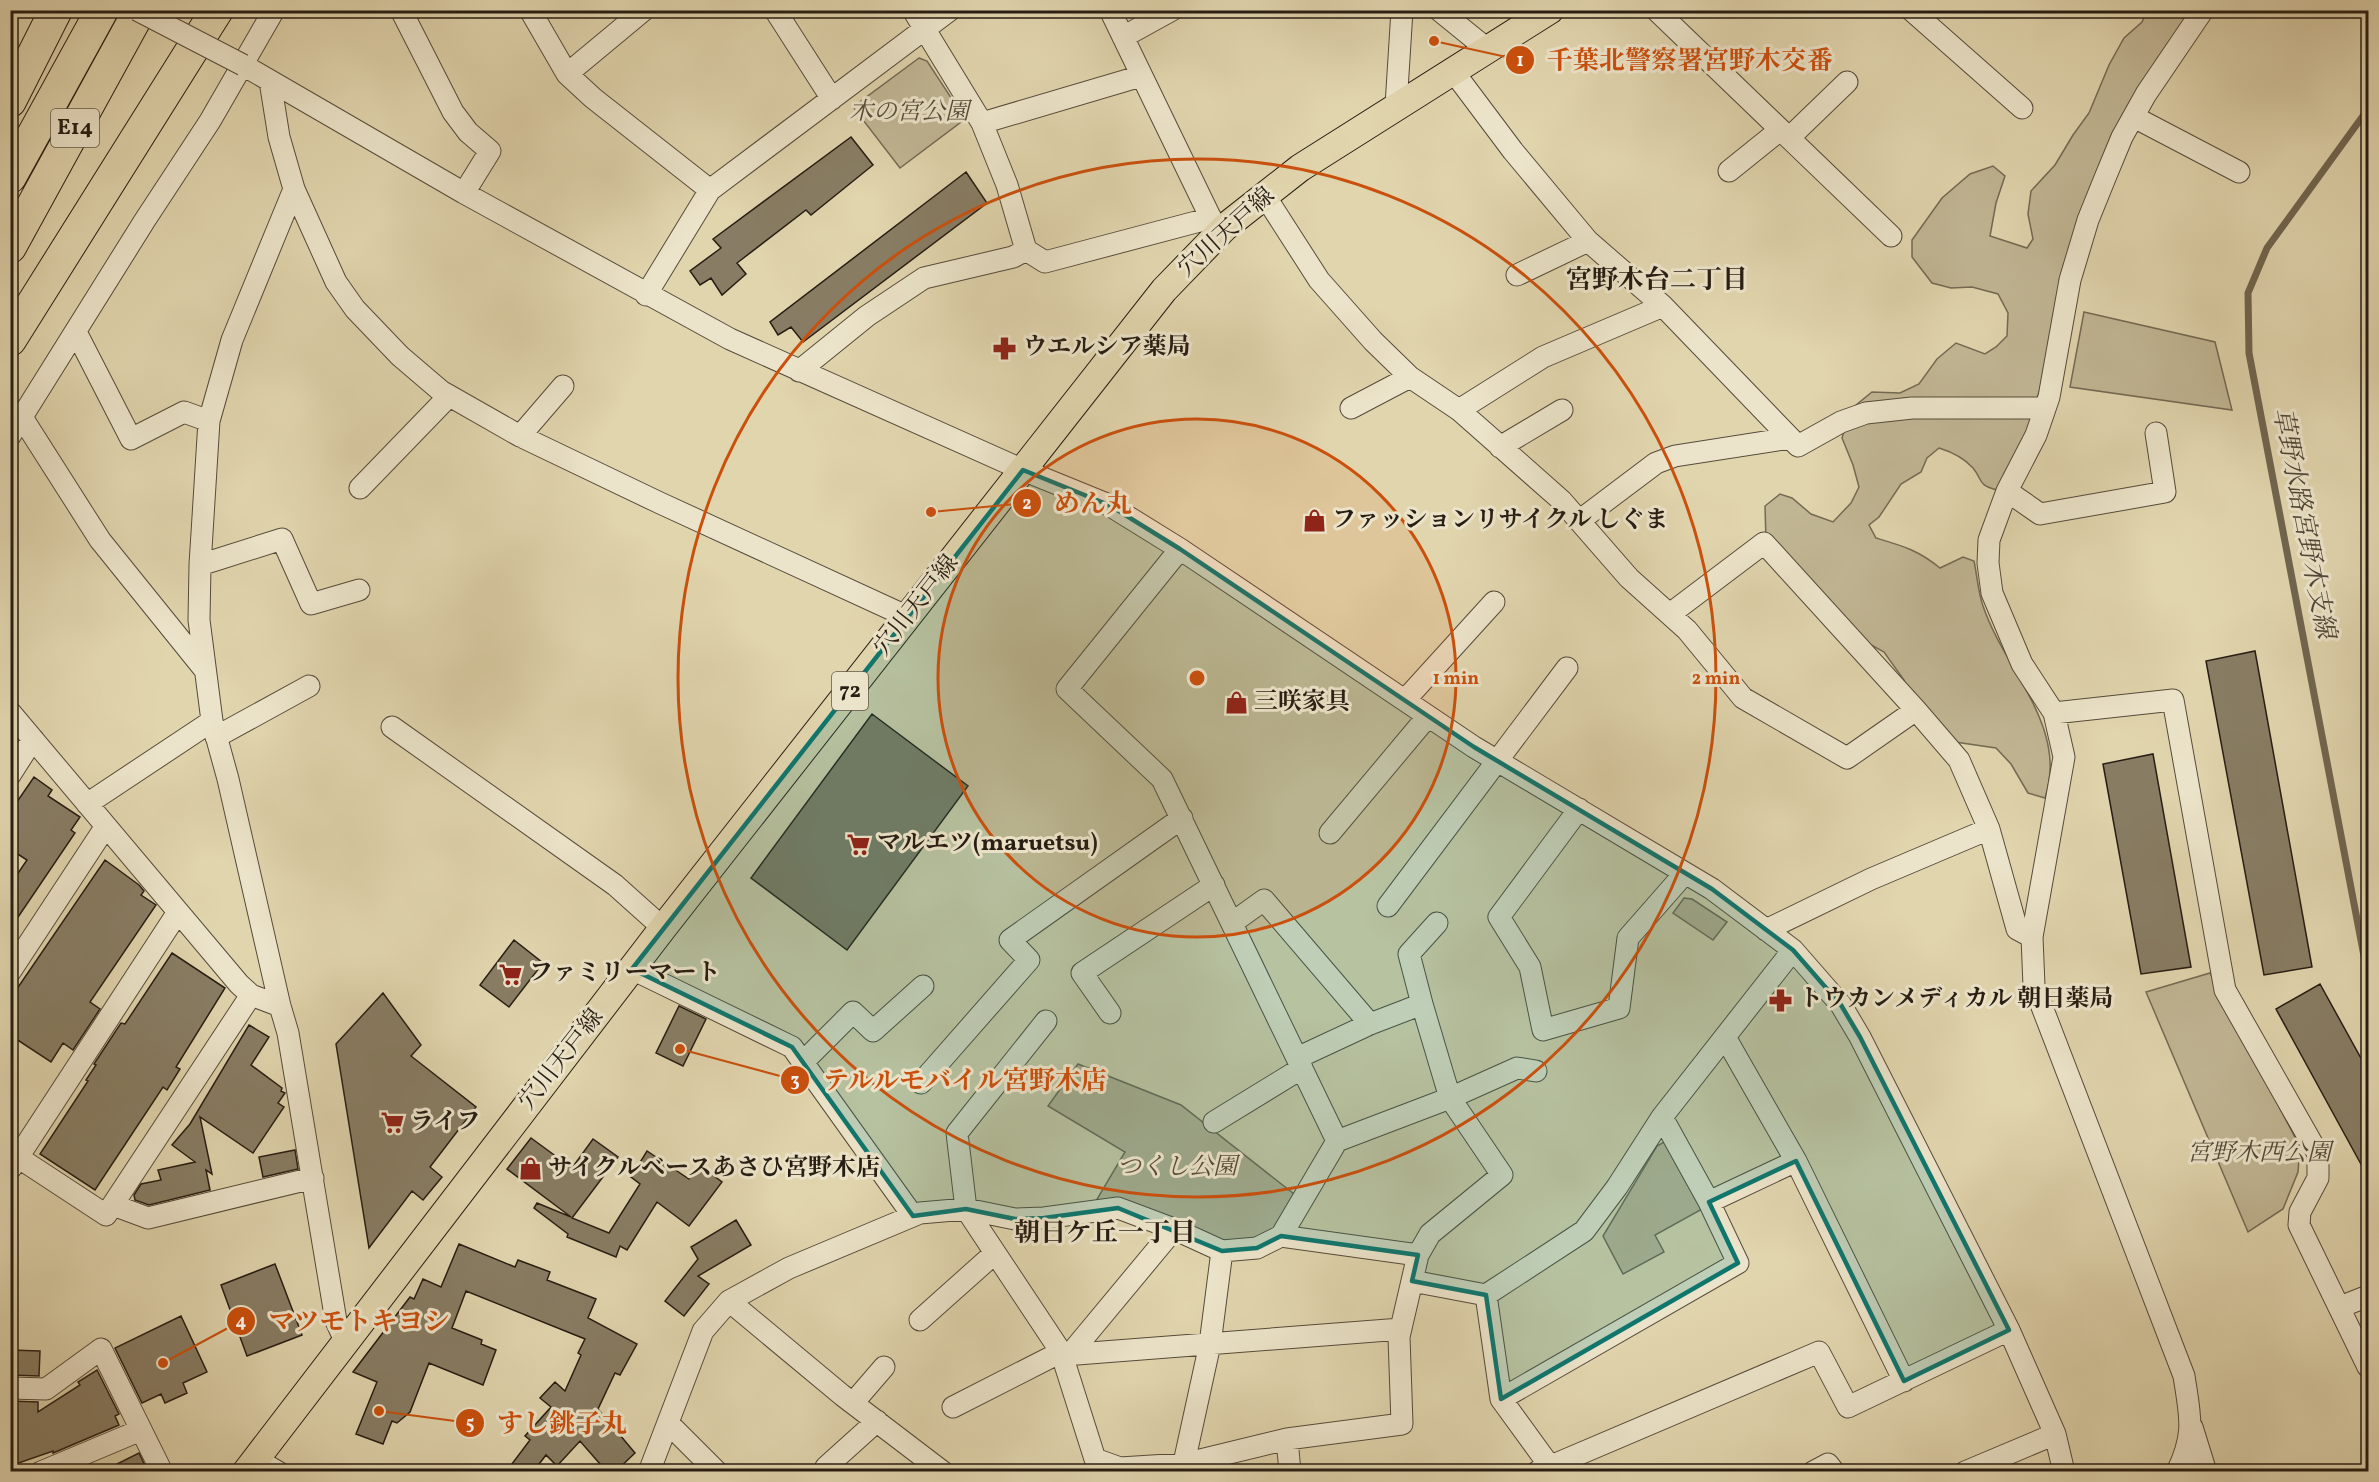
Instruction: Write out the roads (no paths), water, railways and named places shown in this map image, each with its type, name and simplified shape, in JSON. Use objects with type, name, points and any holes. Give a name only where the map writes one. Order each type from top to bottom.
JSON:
[{"type":"highway","points":[[10,101],[56,10]]},
{"type":"highway","name":"E14","points":[[10,177],[102,10]]},
{"type":"highway","name":"E14","points":[[10,247],[139,10]]},
{"type":"highway","points":[[10,340],[217,10]]},
{"type":"main road","name":"穴川天戸線","points":[[260,1467],[346,1342],[663,928],[1215,226],[1265,196],[1300,168],[1396,106],[1550,10]]},
{"type":"street","points":[[139,10],[243,65],[464,193],[646,295],[730,339],[1023,470],[1109,505],[1180,549],[1497,761],[1712,889],[1793,950],[1841,1005],[1860,1036],[2009,1330],[2055,1434],[2064,1472]]},
{"type":"street","points":[[205,670],[100,540],[17,428],[210,121],[273,10]]},
{"type":"street","points":[[401,10],[453,111],[468,132],[490,151],[464,193]]},
{"type":"street","points":[[530,10],[567,74],[593,98],[710,190]]},
{"type":"street","points":[[567,74],[644,10]]},
{"type":"street","points":[[775,10],[832,99]]},
{"type":"street","points":[[912,10],[982,123],[1007,185],[1026,250],[1045,261],[1215,226],[1110,10]]},
{"type":"street","points":[[646,295],[710,190],[950,10]]},
{"type":"street","points":[[1123,37],[1172,10]]},
{"type":"street","points":[[1396,106],[1402,10]]},
{"type":"street","points":[[1439,10],[1487,49]]},
{"type":"street","points":[[1656,10],[1891,236]]},
{"type":"street","points":[[1911,10],[2022,108]]},
{"type":"street","points":[[2203,10],[2146,94],[2104,178],[2070,280],[2045,408],[2036,435],[2007,491],[1989,540],[1988,563],[1992,593],[2022,664],[2054,713],[2064,757],[2032,937],[2034,986],[2184,1376],[2192,1427],[2206,1472]]},
{"type":"street","points":[[1453,71],[1513,151],[1588,241],[1664,306],[1798,446],[1841,423],[1866,413],[1912,408],[2045,408]]},
{"type":"street","points":[[982,123],[1141,76]]},
{"type":"street","points":[[270,81],[279,137],[294,189],[336,282],[354,309],[400,356],[449,396],[520,436],[908,617]]},
{"type":"street","points":[[1729,171],[1785,134],[1847,82]]},
{"type":"street","points":[[2134,117],[2239,172]]},
{"type":"street","points":[[294,189],[232,340],[209,421],[199,620],[214,729],[288,1033],[336,1321],[346,1342]]},
{"type":"street","points":[[1265,196],[1319,280],[1373,341],[1410,377],[1459,410],[1561,500],[1629,578],[1688,630],[1743,698],[1847,758],[1916,710]]},
{"type":"street","points":[[1517,275],[1588,241]]},
{"type":"street","points":[[799,371],[867,316],[924,278],[1013,257],[1026,250]]},
{"type":"street","points":[[1459,410],[1543,357],[1664,306]]},
{"type":"street","points":[[76,332],[131,439],[184,412],[209,421]]},
{"type":"street","points":[[1351,408],[1410,377]]},
{"type":"street","points":[[520,436],[563,386]]},
{"type":"street","points":[[360,488],[449,396]]},
{"type":"street","points":[[1500,447],[1562,410]]},
{"type":"street","points":[[2007,491],[2040,514],[2165,492],[2156,433]]},
{"type":"street","points":[[1579,521],[1656,463],[1675,456],[1790,438]]},
{"type":"street","points":[[200,565],[282,539],[311,604],[359,590]]},
{"type":"street","points":[[1670,614],[1764,543],[1959,760],[1989,829],[2017,929],[2032,937]]},
{"type":"street","points":[[1180,549],[1067,689],[1162,779],[1337,1141]]},
{"type":"street","points":[[1405,700],[1494,602]]},
{"type":"street","points":[[1388,906],[1567,668]]},
{"type":"street","points":[[87,804],[214,729],[309,686]]},
{"type":"street","points":[[2054,713],[2173,700],[2225,990],[2318,1154],[2318,1178],[2300,1212],[2300,1225],[2368,1366]]},
{"type":"street","points":[[10,712],[239,984],[251,995],[280,1006]]},
{"type":"street","points":[[1329,833],[1428,716]]},
{"type":"street","points":[[392,727],[615,885],[663,928]]},
{"type":"street","points":[[10,775],[33,739]]},
{"type":"street","points":[[1579,809],[1499,917],[1530,967],[1543,1030],[1619,1008],[1628,938],[1685,873]]},
{"type":"street","points":[[921,1083],[1029,960],[1010,940],[1182,818]]},
{"type":"street","points":[[10,972],[106,826]]},
{"type":"street","points":[[1766,930],[1881,874],[1989,829]]},
{"type":"street","points":[[1110,1013],[1082,973],[1214,885]]},
{"type":"street","points":[[1232,923],[1263,900],[1370,1024]]},
{"type":"street","points":[[178,912],[13,1159],[106,1215],[251,995]]},
{"type":"street","points":[[1046,1021],[957,1133],[966,1209],[1066,1353],[1095,1459],[1120,1468],[1183,1468],[1287,1439],[1402,1425],[1399,1337],[1418,1255],[1430,1234],[1502,1175],[1450,1098],[1409,954],[1437,923]]},
{"type":"street","points":[[1412,1281],[1486,1295],[1584,1231],[1617,1187],[1662,1117],[1793,950]]},
{"type":"street","points":[[632,969],[792,1047],[913,1216]]},
{"type":"street","points":[[803,1062],[853,1012],[873,1031],[923,986]]},
{"type":"street","points":[[1214,1122],[1300,1063],[1370,1024],[1422,1004]]},
{"type":"street","points":[[1725,1037],[1796,1161],[1904,1381]]},
{"type":"street","points":[[649,1472],[703,1331],[729,1302],[789,1268],[920,1213],[966,1209],[1015,1219],[1044,1218],[1118,1208],[1174,1229],[1222,1251],[1257,1248],[1281,1236],[1337,1141],[1450,1098],[1517,1068],[1536,1071]]},
{"type":"street","points":[[1501,1400],[1738,1263],[1709,1202],[1662,1117]]},
{"type":"street","points":[[1709,1202],[1796,1161]]},
{"type":"street","points":[[113,1205],[148,1218],[313,1178]]},
{"type":"street","points":[[1066,1353],[1174,1229]]},
{"type":"street","points":[[1281,1236],[1418,1255]]},
{"type":"street","points":[[1183,1468],[1209,1344],[1222,1251]]},
{"type":"street","points":[[920,1320],[994,1252]]},
{"type":"street","points":[[1486,1295],[1501,1400],[1547,1470],[1819,1352],[1848,1407],[2009,1330]]},
{"type":"street","points":[[2340,1308],[2368,1296]]},
{"type":"street","points":[[729,1302],[853,1403],[943,1472]]},
{"type":"street","points":[[953,1407],[1066,1353],[1401,1329]]},
{"type":"street","points":[[10,1388],[46,1389],[101,1349],[162,1472]]},
{"type":"street","points":[[853,1403],[884,1367]]},
{"type":"street","points":[[826,1467],[877,1421]]},
{"type":"street","points":[[669,1424],[717,1472]]},
{"type":"street","points":[[2177,1472],[2184,1457],[2192,1427]]},
{"type":"street","points":[[41,1472],[141,1430]]},
{"type":"street","points":[[1965,1472],[2055,1434]]},
{"type":"street","points":[[1287,1439],[1290,1472]]},
{"type":"street","points":[[1813,1472],[1828,1464],[1833,1472]]},
{"type":"waterway","name":"草野水路宮野木支線","points":[[2368,109],[2267,248],[2248,293],[2249,353],[2368,977]]},
{"type":"place","name":"千葉北警察署宮野木交番","points":[[1434,41]]},
{"type":"place","name":"ウエルシア薬局","points":[[1005,348]]},
{"type":"place","name":"めん丸","points":[[931,512]]},
{"type":"place","name":"ファッションリサイクル しぐま","points":[[1314,521]]},
{"type":"place","name":"三咲家具","points":[[1236,703]]},
{"type":"place","name":"マルエツ(maruetsu)","points":[[859,844]]},
{"type":"place","name":"ファミリーマート","points":[[511,974]]},
{"type":"place","name":"トウカンメディカル 朝日薬局","points":[[1781,1000]]},
{"type":"place","name":"テルルモバイル宮野木店","points":[[680,1049]]},
{"type":"place","name":"ライフ","points":[[392,1123]]},
{"type":"place","name":"サイクルベースあさひ宮野木店","points":[[530,1169]]},
{"type":"place","name":"マツモトキヨシ","points":[[163,1363]]},
{"type":"place","name":"すし銚子丸","points":[[379,1411]]},
{"type":"district","name":"宮野木台二丁目","points":[[1657,281]]},
{"type":"district","name":"朝日ケ丘一丁目","points":[[1105,1234]]},
{"type":"park label","name":"木の宮公園","points":[[909,113]]},
{"type":"park label","name":"宮野木西公園","points":[[2259,1154]]},
{"type":"park label","name":"つくし公園","points":[[1177,1168]]}]
